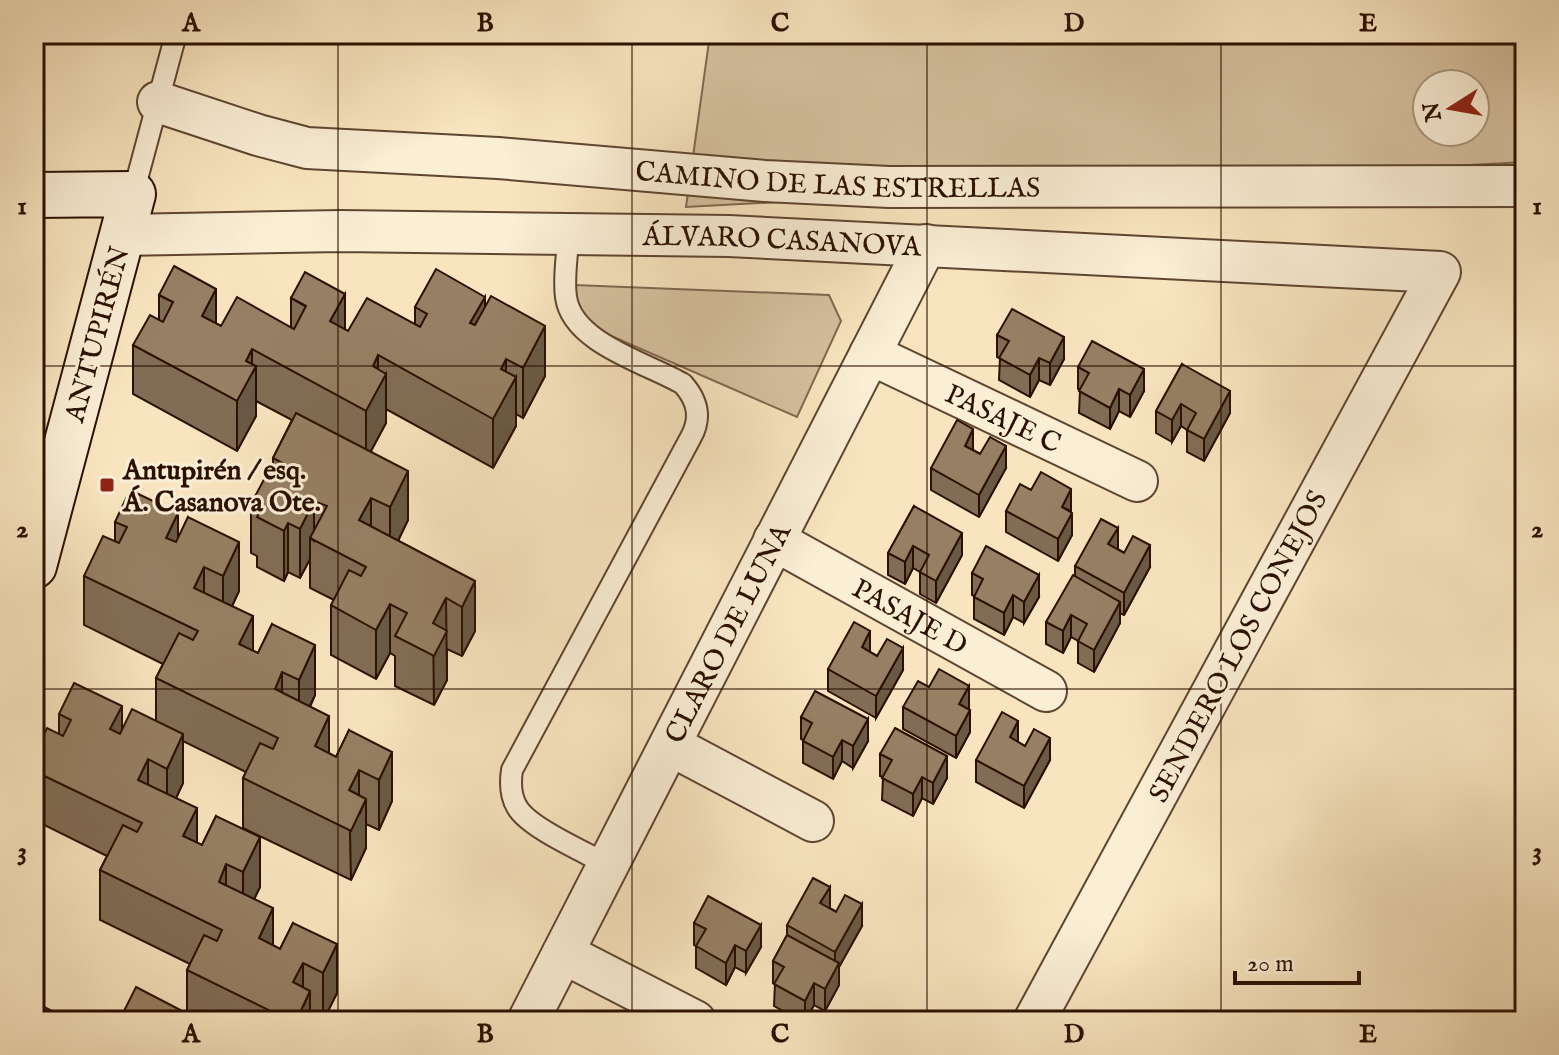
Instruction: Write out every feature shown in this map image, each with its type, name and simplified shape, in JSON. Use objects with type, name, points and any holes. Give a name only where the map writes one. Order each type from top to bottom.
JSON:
[{"type":"street","name":"CAMINO DE LAS ESTRELLAS","points":[[158,102],[307,148],[512,159],[765,181],[889,187],[1525,186]]},
{"type":"street","name":"ÁLVARO CASANOVA","points":[[34,195],[128,215],[341,231],[729,236],[1440,272]]},
{"type":"street","name":"ANTUPIRÉN","points":[[34,566],[128,215]]},
{"type":"street","name":"CLARO DE LUNA","points":[[528,1021],[926,245]]},
{"type":"street","name":"SENDERO LOS CONEJOS","points":[[1034,1021],[1440,272]]},
{"type":"street","name":"PASAJE C","points":[[870,354],[1137,481]]},
{"type":"street","name":"PASAJE D","points":[[774,540],[1046,691]]},
{"type":"street","points":[[670,745],[813,821]]},
{"type":"street","points":[[563,953],[695,1021]]},
{"type":"lane","points":[[128,215],[176,34]]},
{"type":"lane","points":[[568,234],[566,296],[578,325],[601,342],[683,384],[691,394],[698,416],[697,427],[512,770],[512,797],[523,816],[608,865]]},
{"type":"shaded area","points":[[710,34],[1525,34],[1525,162],[686,207]]},
{"type":"shaded area","points":[[574,285],[829,295],[841,321],[797,417],[586,325],[572,303]]},
{"type":"building","points":[[174,266],[216,289],[202,316],[221,326],[237,297],[294,329],[306,306],[291,298],[305,272],[345,294],[330,321],[348,331],[367,298],[420,327],[427,314],[415,307],[436,269],[485,297],[470,323],[475,325],[491,296],[545,326],[523,368],[506,359],[501,369],[516,377],[493,419],[378,355],[373,366],[386,374],[366,411],[252,349],[246,361],[256,366],[237,401],[133,345],[150,315],[163,322],[173,302],[159,295]]},
{"type":"building","points":[[1012,309],[1064,337],[1050,363],[1039,358],[1030,375],[999,358],[1009,341],[997,335]]},
{"type":"building","points":[[1092,341],[1144,369],[1130,395],[1119,389],[1110,408],[1079,391],[1089,373],[1078,367]]},
{"type":"building","points":[[1182,364],[1230,391],[1204,439],[1187,430],[1196,413],[1181,404],[1172,420],[1156,411]]},
{"type":"building","points":[[296,413],[408,471],[390,507],[371,498],[359,520],[475,581],[462,607],[446,598],[433,623],[447,631],[434,656],[395,636],[407,613],[390,604],[376,630],[331,605],[349,570],[361,576],[366,567],[310,538],[327,506],[314,501],[300,529],[288,523],[284,531],[257,517],[262,509],[251,504],[271,466],[285,473],[288,466],[273,458]]},
{"type":"building","points":[[957,420],[973,429],[965,446],[980,454],[990,437],[1006,446],[979,495],[931,468]]},
{"type":"building","points":[[1041,472],[1071,489],[1062,507],[1072,513],[1058,539],[1006,511],[1020,484],[1031,490]]},
{"type":"building","points":[[130,490],[178,513],[166,538],[176,542],[188,517],[239,542],[223,576],[204,567],[194,588],[253,616],[239,644],[258,653],[272,624],[315,645],[299,680],[282,672],[275,689],[329,716],[315,746],[336,757],[349,730],[392,752],[379,780],[359,770],[349,790],[366,799],[351,831],[243,778],[260,743],[273,749],[278,738],[156,678],[179,633],[193,640],[198,631],[84,576],[103,536],[119,543],[127,527],[115,522]]},
{"type":"building","points":[[914,506],[962,533],[936,581],[920,572],[929,555],[913,546],[905,562],[888,553]]},
{"type":"building","points":[[1101,519],[1118,528],[1108,544],[1124,553],[1133,536],[1150,545],[1124,593],[1075,566]]},
{"type":"building","points":[[986,546],[1039,575],[1024,602],[1013,595],[1004,613],[974,597],[983,579],[972,573]]},
{"type":"building","points":[[1073,575],[1120,602],[1094,650],[1078,641],[1087,624],[1071,615],[1063,631],[1046,622]]},
{"type":"building","points":[[854,622],[870,631],[862,647],[877,656],[887,639],[903,648],[876,696],[828,669]]},
{"type":"building","points":[[939,669],[969,686],[959,704],[970,710],[956,736],[903,707],[918,681],[929,687]]},
{"type":"building","points":[[74,683],[122,706],[110,729],[120,734],[132,709],[183,734],[167,769],[148,759],[138,780],[197,808],[183,836],[202,845],[216,816],[260,837],[243,872],[226,864],[219,882],[273,908],[259,938],[280,949],[293,923],[337,944],[323,973],[303,963],[293,982],[310,991],[296,1021],[187,970],[204,935],[217,941],[222,930],[100,870],[123,825],[137,832],[142,823],[34,771],[34,755],[47,728],[63,736],[71,720],[59,714]]},
{"type":"building","points":[[815,691],[868,719],[853,746],[842,740],[833,757],[803,741],[812,723],[801,717]]},
{"type":"building","points":[[1002,712],[1018,721],[1010,737],[1025,746],[1034,729],[1050,738],[1024,786],[976,760]]},
{"type":"building","points":[[895,728],[947,756],[933,783],[922,777],[913,794],[882,778],[892,760],[880,754]]},
{"type":"building","points":[[813,878],[830,887],[820,903],[836,912],[845,895],[862,904],[835,952],[787,925]]},
{"type":"building","points":[[708,896],[761,925],[746,951],[735,945],[726,963],[696,946],[706,929],[694,923]]},
{"type":"building","points":[[787,935],[839,963],[825,989],[814,983],[805,1001],[774,984],[784,967],[773,961]]},
{"type":"building","points":[[136,987],[190,1015],[187,1021],[119,1021]]},
{"type":"building","points":[[34,1002],[58,1014],[54,1021],[34,1021]]},
{"type":"place","name":"Antupirén / esq. Á. Casanova Ote.","points":[[107,485]]}]
